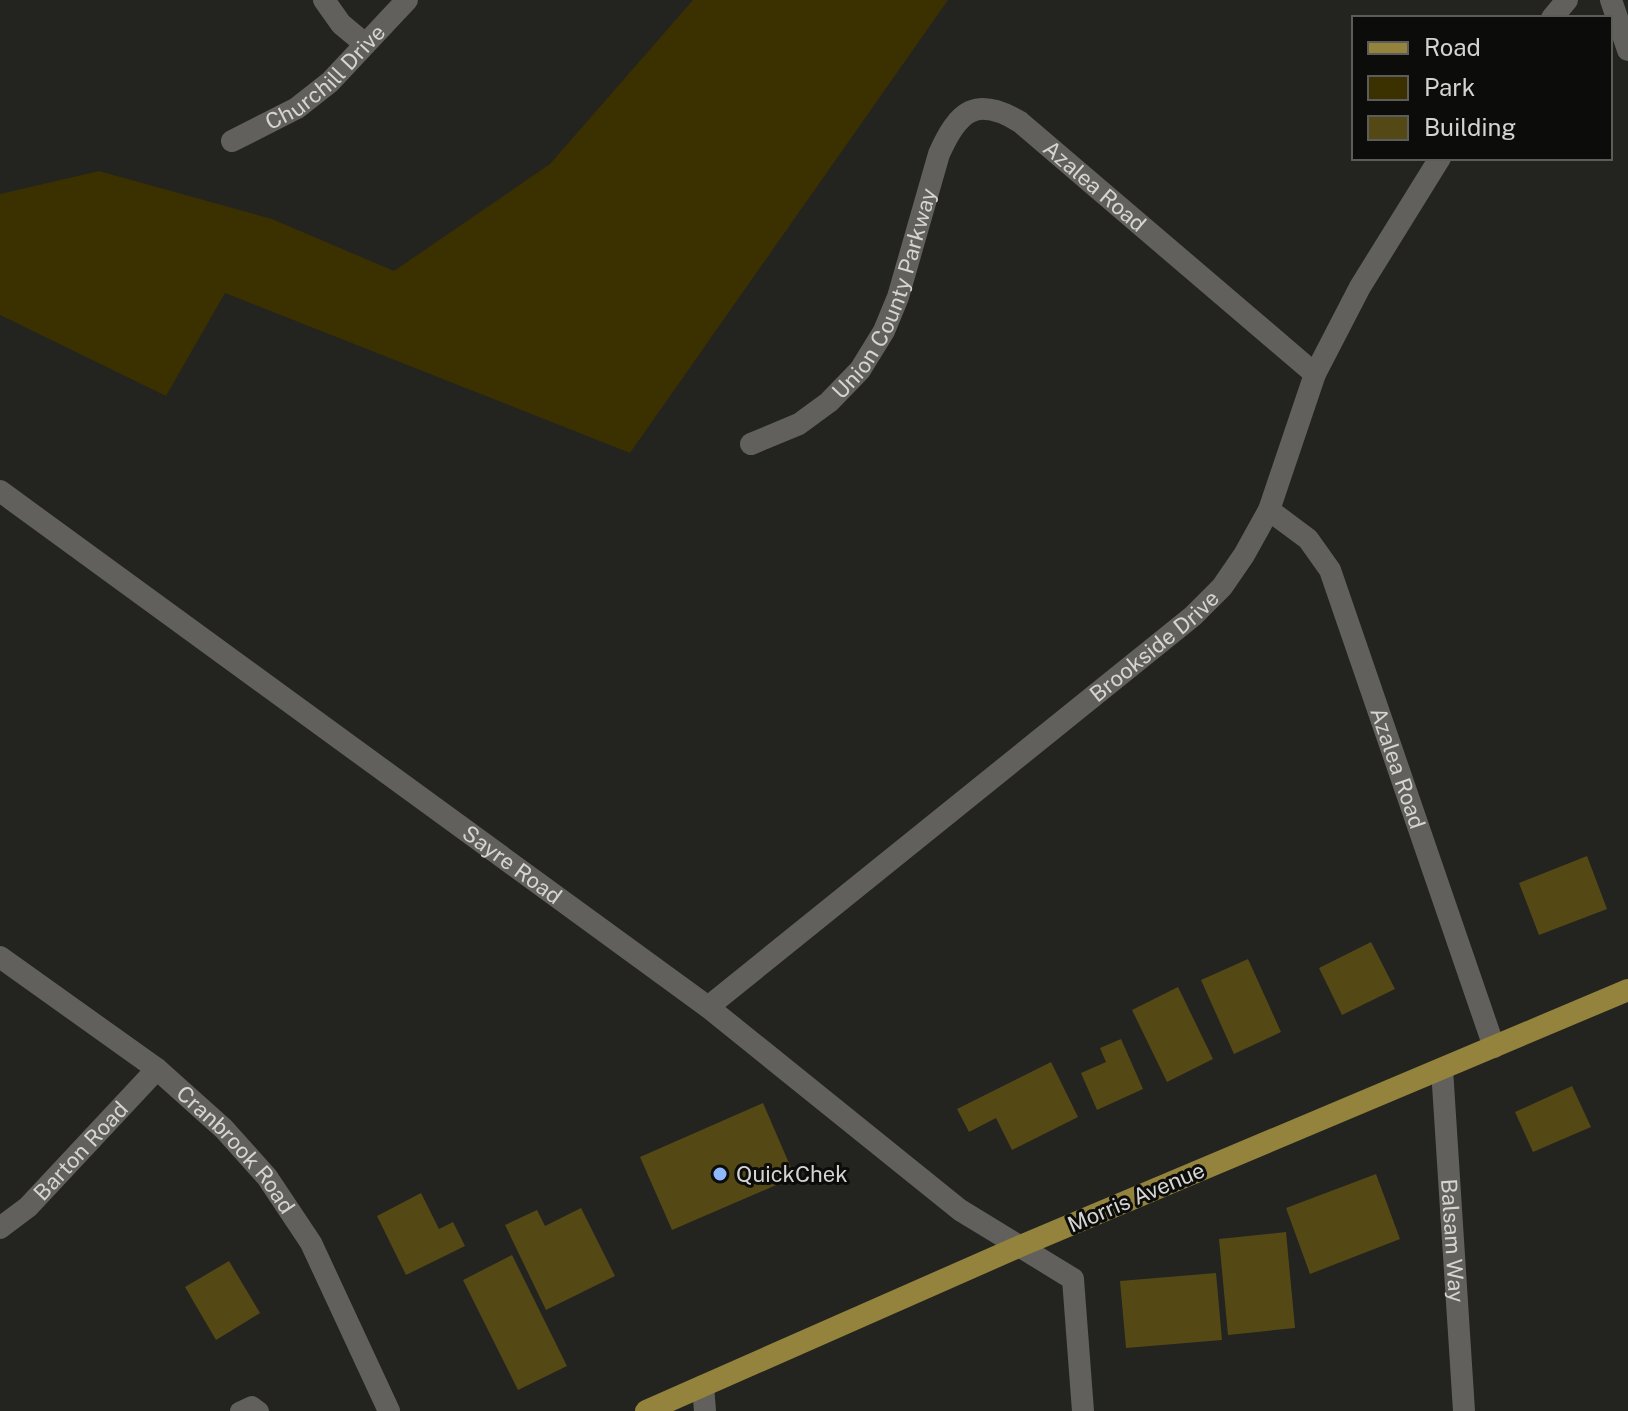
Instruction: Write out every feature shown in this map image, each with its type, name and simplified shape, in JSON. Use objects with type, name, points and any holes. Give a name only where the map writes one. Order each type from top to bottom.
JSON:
[{"type":"main road","name":"Morris Avenue","points":[[646,1411],[1018,1247],[1628,990]]},
{"type":"street","points":[[324,0],[341,24],[365,44]]},
{"type":"street","name":"Churchill Drive","points":[[232,141],[297,108],[330,82],[407,0]]},
{"type":"street","points":[[1554,16],[1567,0]]},
{"type":"street","points":[[1611,0],[1628,50]]},
{"type":"street","name":"Azalea Road","points":[[977,108],[1003,112],[1020,122],[1315,374]]},
{"type":"street","name":"Union County Parkway","points":[[751,444],[799,424],[829,402],[860,370],[884,331],[898,297],[939,154],[947,136],[963,116],[977,108]]},
{"type":"street","name":"Brookside Drive","points":[[708,1007],[1193,616],[1222,587],[1269,510],[1315,374],[1360,287],[1439,160]]},
{"type":"street","name":"Sayre Road","points":[[0,491],[708,1007],[960,1210],[1073,1279],[1083,1411]]},
{"type":"street","name":"Azalea Road","points":[[1269,510],[1308,539],[1330,570],[1494,1047]]},
{"type":"street","name":"Cranbrook Road","points":[[0,957],[157,1069],[224,1129],[267,1177],[311,1243],[389,1411]]},
{"type":"street","name":"Barton Road","points":[[0,1228],[28,1207],[157,1069]]},
{"type":"street","name":"Balsam Way","points":[[1442,1069],[1464,1411]]},
{"type":"street","points":[[703,1386],[705,1411]]},
{"type":"lane","points":[[239,1411],[252,1405],[260,1411]]},
{"type":"green space","points":[[693,0],[948,0],[630,453],[225,293],[166,396],[0,315],[0,194],[99,171],[272,219],[394,271],[550,164]]},
{"type":"building","points":[[1587,856],[1607,909],[1539,935],[1519,883]]},
{"type":"building","points":[[1371,942],[1395,989],[1342,1015],[1319,968]]},
{"type":"building","points":[[1248,959],[1281,1032],[1234,1054],[1201,980]]},
{"type":"building","points":[[1178,987],[1213,1059],[1167,1082],[1132,1010]]},
{"type":"building","points":[[1121,1039],[1143,1089],[1097,1110],[1081,1073],[1106,1062],[1100,1048]]},
{"type":"building","points":[[1051,1062],[1078,1117],[1012,1150],[996,1118],[969,1132],[957,1109]]},
{"type":"building","points":[[1572,1086],[1591,1127],[1533,1152],[1515,1112]]},
{"type":"building","points":[[763,1103],[795,1177],[672,1230],[640,1157]]},
{"type":"building","points":[[1376,1174],[1400,1239],[1310,1274],[1286,1208]]},
{"type":"building","points":[[421,1193],[439,1229],[453,1222],[465,1246],[406,1275],[377,1216]]},
{"type":"building","points":[[581,1208],[615,1276],[546,1310],[505,1225],[537,1210],[545,1226]]},
{"type":"building","points":[[1286,1232],[1295,1328],[1228,1335],[1219,1239]]},
{"type":"building","points":[[512,1255],[567,1366],[518,1390],[463,1280]]},
{"type":"building","points":[[229,1261],[260,1313],[216,1340],[185,1287]]},
{"type":"building","points":[[1216,1273],[1222,1340],[1126,1348],[1120,1281]]},
{"type":"place","name":"QuickChek","points":[[720,1174]]}]
